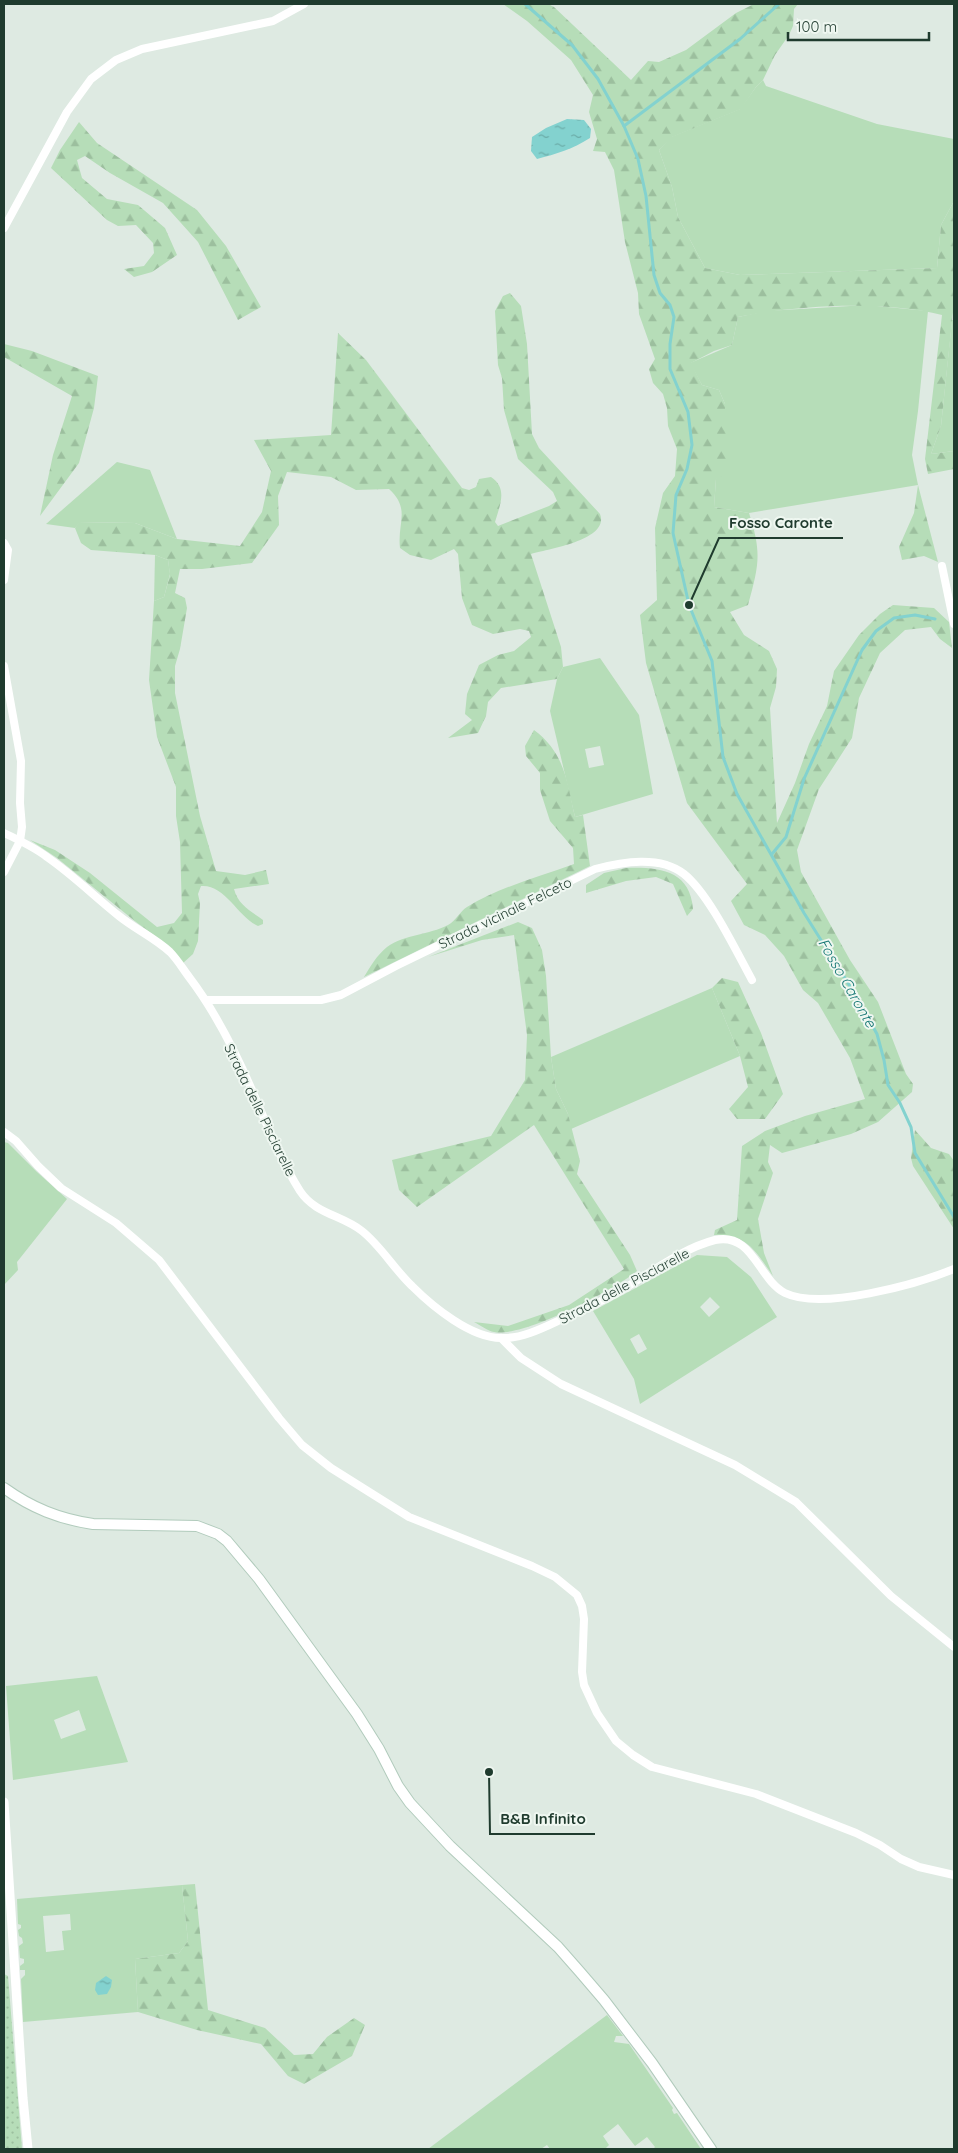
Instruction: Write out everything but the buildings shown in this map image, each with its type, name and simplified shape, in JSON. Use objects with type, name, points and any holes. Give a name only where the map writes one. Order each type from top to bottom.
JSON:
[{"type":"main road","points":[[4,1488],[39,1510],[77,1522],[197,1526],[227,1540],[259,1579],[357,1714],[380,1748],[398,1786],[410,1803],[450,1846],[558,1947],[580,1972],[604,2000],[652,2064],[712,2149]]},
{"type":"street","points":[[4,228],[67,112],[91,79],[116,60],[142,49],[273,21],[304,4]]},
{"type":"street","points":[[4,543],[8,550],[4,580]]},
{"type":"street","points":[[942,566],[954,624]]},
{"type":"street","points":[[4,666],[21,762],[20,802],[22,835],[4,872]]},
{"type":"street","name":"Strada delle Pisciarelle","points":[[4,833],[48,857],[122,918],[169,952],[207,1000],[251,1088],[278,1152],[302,1195],[316,1207],[331,1216],[354,1225],[365,1233],[412,1287],[438,1309],[466,1328],[486,1336],[501,1338],[517,1336],[552,1324],[610,1296],[691,1250],[722,1239],[739,1243],[755,1258],[777,1287],[784,1292],[802,1298],[829,1298],[886,1290],[912,1285],[954,1269]]},
{"type":"street","name":"Strada vicinale Felceto","points":[[207,1000],[332,998],[595,869],[616,863],[637,861],[671,867],[684,873],[718,918],[752,980]]},
{"type":"street","points":[[4,1132],[61,1188],[116,1223],[159,1260],[279,1418],[302,1445],[331,1468],[410,1517],[532,1566],[555,1578],[577,1595],[582,1606],[584,1619],[582,1672],[584,1685],[589,1699],[616,1741],[633,1755],[652,1766],[756,1794],[856,1833],[880,1844],[919,1867],[954,1875]]},
{"type":"street","points":[[501,1338],[521,1358],[561,1384],[735,1465],[796,1502],[891,1596],[954,1648]]},
{"type":"street","points":[[4,1802],[28,2149]]},
{"type":"green space","points":[[503,4],[548,4],[554,7],[631,80],[648,61],[659,62],[686,50],[736,13],[754,4],[798,4],[794,9],[793,26],[789,35],[775,55],[763,80],[741,109],[672,137],[659,150],[672,187],[678,217],[705,268],[740,275],[937,268],[941,225],[954,201],[954,303],[941,426],[931,454],[954,451],[954,469],[928,474],[925,459],[942,315],[894,307],[840,306],[813,307],[738,317],[732,345],[714,351],[691,363],[702,385],[719,390],[725,404],[725,428],[729,452],[727,473],[716,479],[714,507],[749,513],[756,539],[757,569],[748,605],[730,612],[744,635],[769,651],[777,669],[776,687],[770,708],[777,823],[795,783],[809,744],[827,706],[834,671],[859,635],[880,614],[893,605],[934,608],[949,622],[952,648],[940,639],[931,627],[905,630],[880,653],[859,698],[852,738],[819,789],[797,850],[801,872],[850,960],[878,1002],[906,1074],[913,1084],[912,1092],[878,1122],[851,1134],[782,1153],[770,1145],[768,1162],[773,1173],[758,1219],[764,1253],[773,1276],[756,1252],[743,1241],[726,1235],[714,1235],[715,1230],[737,1220],[742,1146],[765,1131],[805,1116],[865,1099],[850,1058],[818,1003],[803,990],[784,956],[765,935],[744,925],[731,901],[747,884],[687,803],[646,663],[640,615],[657,600],[655,528],[663,493],[675,476],[677,449],[668,426],[667,408],[663,394],[653,383],[649,369],[655,359],[639,314],[638,293],[625,242],[614,170],[605,152],[593,151],[597,139],[589,112],[593,95],[571,60],[527,21]]},
{"type":"green space","points":[[763,80],[766,86],[877,124],[954,139],[954,201],[941,225],[937,268],[740,275],[705,268],[678,217],[672,187],[659,150],[671,137],[740,109]]},
{"type":"green space","points":[[79,122],[97,143],[197,210],[226,246],[261,307],[238,320],[198,242],[163,203],[110,173],[85,156],[77,160],[82,178],[107,199],[138,205],[165,228],[177,255],[152,272],[134,277],[124,269],[144,266],[154,253],[153,243],[136,225],[118,226],[107,220],[51,168],[60,150]]},
{"type":"green space","points":[[510,293],[521,306],[527,344],[532,434],[539,448],[600,514],[601,523],[596,531],[587,537],[563,546],[531,554],[561,647],[563,667],[557,679],[501,688],[488,702],[486,716],[478,733],[448,738],[472,720],[465,714],[467,694],[479,665],[498,655],[514,651],[531,637],[529,631],[520,629],[493,634],[472,625],[462,598],[458,554],[454,549],[431,560],[410,555],[400,548],[402,517],[400,503],[389,489],[356,490],[331,477],[287,472],[278,496],[279,525],[252,563],[202,569],[180,569],[175,593],[185,598],[187,608],[175,666],[175,693],[200,816],[216,871],[245,875],[266,870],[269,884],[234,889],[242,903],[263,920],[263,924],[258,926],[244,916],[217,890],[201,886],[198,894],[200,903],[198,941],[193,954],[182,964],[167,945],[57,858],[30,840],[55,850],[90,873],[157,927],[174,923],[182,913],[176,787],[157,737],[149,680],[154,601],[164,597],[170,575],[168,560],[155,555],[91,550],[81,543],[75,528],[79,522],[135,523],[177,539],[240,546],[262,512],[271,471],[254,440],[331,435],[338,333],[366,360],[462,488],[469,490],[476,487],[479,479],[491,477],[496,481],[500,486],[501,492],[495,522],[498,526],[549,506],[557,501],[553,492],[518,459],[504,410],[502,378],[498,365],[495,311],[503,296]]},
{"type":"green space","points":[[867,305],[928,311],[912,455],[918,485],[749,513],[714,507],[716,479],[725,428],[725,404],[719,390],[702,385],[690,363],[732,345],[738,317],[766,311]]},
{"type":"green space","points":[[952,320],[954,320],[954,451],[931,454],[941,426]]},
{"type":"green space","points":[[4,344],[32,351],[98,376],[94,408],[79,463],[40,516],[53,455],[72,396],[4,357]]},
{"type":"green space","points":[[117,462],[150,470],[177,539],[135,523],[80,522],[75,528],[46,524]]},
{"type":"green space","points":[[918,485],[938,562],[924,556],[902,560],[899,547],[914,513]]},
{"type":"green space","points":[[155,555],[168,560],[170,574],[164,597],[154,601]]},
{"type":"green space","points":[[600,658],[639,715],[653,794],[575,817],[550,711],[557,679],[563,667]],"holes":[[[600,746],[604,765],[589,768],[585,749]]]},
{"type":"green space","points":[[534,730],[552,748],[558,758],[567,780],[575,817],[583,815],[590,866],[364,977],[380,954],[387,947],[401,939],[448,925],[465,909],[479,900],[519,883],[574,864],[573,848],[550,821],[540,790],[540,773],[526,756],[525,746]]},
{"type":"green space","points":[[626,868],[650,868],[671,874],[686,886],[691,896],[693,909],[687,916],[673,884],[656,877],[626,881],[586,893],[586,885],[604,873]]},
{"type":"green space","points":[[518,922],[532,928],[542,950],[546,976],[551,1057],[556,1089],[568,1114],[580,1161],[577,1174],[630,1255],[637,1271],[609,1289],[568,1311],[525,1328],[508,1332],[494,1332],[474,1322],[508,1326],[569,1305],[624,1269],[534,1125],[417,1207],[399,1190],[392,1160],[491,1136],[525,1080],[527,1035],[514,935],[482,940],[428,957]]},
{"type":"green space","points":[[722,978],[738,982],[761,1033],[783,1094],[765,1119],[737,1119],[729,1109],[748,1087],[740,1056],[712,988]]},
{"type":"green space","points":[[712,988],[740,1056],[571,1129],[568,1114],[556,1089],[551,1057]]},
{"type":"green space","points":[[915,1130],[931,1148],[949,1154],[954,1161],[954,1229],[913,1166],[911,1158]]},
{"type":"green space","points":[[4,1142],[8,1143],[67,1199],[17,1262],[18,1270],[4,1285]]},
{"type":"green space","points":[[697,1255],[727,1257],[751,1277],[777,1317],[640,1404],[634,1379],[593,1311]],"holes":[[[710,1297],[720,1307],[709,1317],[700,1307]],[[639,1334],[647,1349],[638,1354],[630,1339]]]},
{"type":"green space","points":[[97,1676],[128,1762],[13,1780],[6,1686]],"holes":[[[79,1710],[86,1730],[61,1739],[54,1720]]]},
{"type":"green space","points":[[195,1884],[208,2010],[265,2028],[294,2055],[313,2054],[327,2037],[354,2018],[365,2025],[352,2056],[304,2084],[288,2076],[261,2044],[197,2030],[138,2012],[135,1959],[179,1953],[188,1941],[182,1885]]},
{"type":"green space","points":[[182,1885],[188,1941],[179,1953],[135,1959],[138,2012],[23,2022],[21,1979],[25,1975],[25,1970],[20,1970],[24,1959],[20,1958],[19,1946],[23,1943],[18,1930],[21,1928],[21,1925],[18,1924],[17,1899]],"holes":[[[70,1914],[71,1930],[62,1931],[64,1950],[46,1952],[43,1916]]]},
{"type":"green space","points":[[4,1974],[8,1976],[22,2149],[4,2149]]},
{"type":"green space","points":[[607,2015],[623,2036],[616,2036],[614,2042],[629,2044],[673,2108],[674,2114],[677,2113],[701,2149],[653,2149],[655,2147],[647,2137],[635,2146],[618,2124],[603,2136],[609,2145],[605,2149],[550,2149],[547,2145],[541,2149],[428,2149]]},
{"type":"water","points":[[567,119],[584,120],[591,129],[590,138],[564,151],[537,159],[531,151],[532,137],[546,128]]},
{"type":"water","points":[[106,1976],[112,1980],[111,1987],[107,1994],[98,1995],[95,1990],[96,1983]]},
{"type":"waterway","name":"Fosso Caronte","points":[[525,4],[572,45],[598,79],[624,126],[638,159],[646,196],[654,275],[660,293],[670,305],[674,317],[670,344],[670,369],[688,412],[692,445],[687,469],[676,495],[673,533],[689,605],[712,661],[723,757],[737,794],[804,913],[853,991],[877,1034],[888,1085],[900,1103],[911,1127],[915,1153],[954,1217]]},
{"type":"waterway","points":[[624,126],[740,39],[779,4]]},
{"type":"waterway","points":[[772,854],[786,837],[804,779],[862,650],[876,631],[894,618],[915,615],[935,619]]},
{"type":"place","name":"Fosso Caronte","points":[[689,605]]},
{"type":"place","name":"B&B Infinito","points":[[489,1772]]}]
